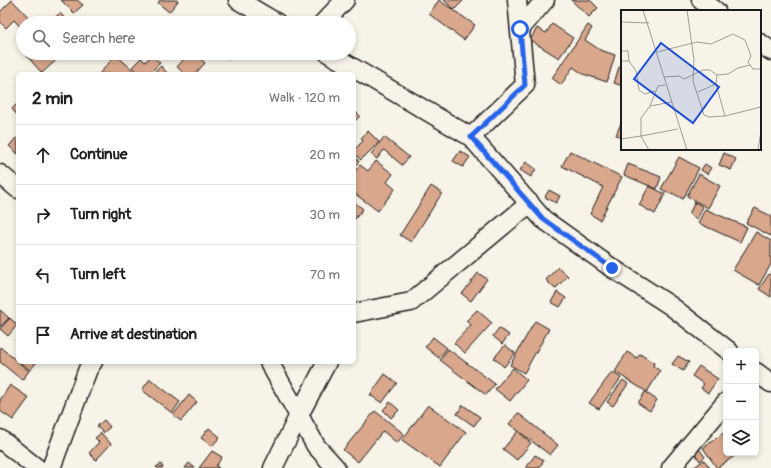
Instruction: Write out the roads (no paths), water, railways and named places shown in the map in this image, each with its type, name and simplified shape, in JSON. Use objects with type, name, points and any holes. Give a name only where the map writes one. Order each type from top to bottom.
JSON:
[{"type":"street","points":[[238,0],[265,16]]},
{"type":"street","points":[[330,16],[345,0]]},
{"type":"street","points":[[471,137],[525,85],[517,0]]},
{"type":"street","points":[[520,29],[545,0]]},
{"type":"street","points":[[701,0],[715,10]]},
{"type":"street","points":[[761,44],[771,51]]},
{"type":"street","points":[[340,60],[471,137],[543,219],[612,268],[670,306],[725,348]]},
{"type":"street","points":[[0,174],[16,186]]},
{"type":"street","points":[[356,313],[411,302],[530,203]]},
{"type":"street","points":[[51,468],[88,369],[92,364]]},
{"type":"street","points":[[271,364],[316,446],[336,468]]},
{"type":"street","points":[[274,468],[299,415],[326,364]]},
{"type":"street","points":[[759,374],[771,383]]},
{"type":"street","points":[[671,468],[723,406]]},
{"type":"street","points":[[0,439],[37,468]]}]
